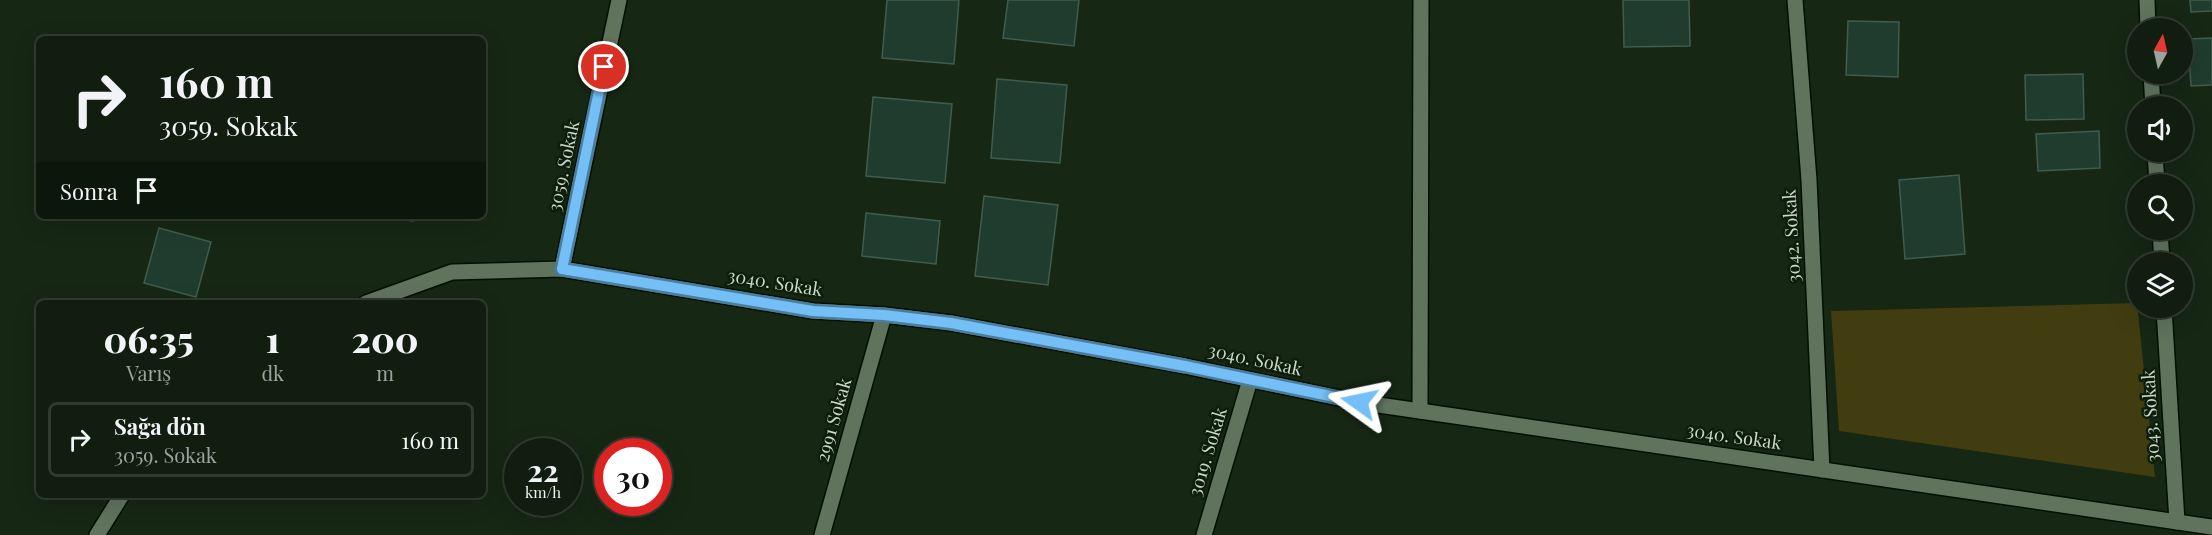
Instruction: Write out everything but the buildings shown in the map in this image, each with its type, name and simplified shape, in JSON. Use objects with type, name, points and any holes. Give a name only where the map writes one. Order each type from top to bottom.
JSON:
[{"type":"street","name":"3059. Sokak","points":[[562,269],[619,0]]},
{"type":"street","points":[[1420,411],[1421,0]]},
{"type":"street","name":"3042. Sokak","points":[[1795,0],[1809,180],[1822,470]]},
{"type":"street","points":[[2146,0],[2147,18]]},
{"type":"street","name":"3040. Sokak","points":[[374,300],[452,272],[562,269],[813,311],[884,315],[951,323],[1359,402],[2212,527]]},
{"type":"street","name":"2991 Sokak","points":[[822,535],[884,315]]},
{"type":"street","name":"3043. Sokak","points":[[2165,318],[2177,522]]},
{"type":"street","name":"3019. Sokak","points":[[1204,535],[1250,380]]},
{"type":"street","points":[[97,535],[120,498]]},
{"type":"shaded area","points":[[2127,303],[2127,318],[2139,318],[2155,477],[1839,431],[1831,311]]},
{"type":"route","points":[[604,67],[562,269],[813,311],[884,315],[951,323],[1185,366],[1359,402]]}]
